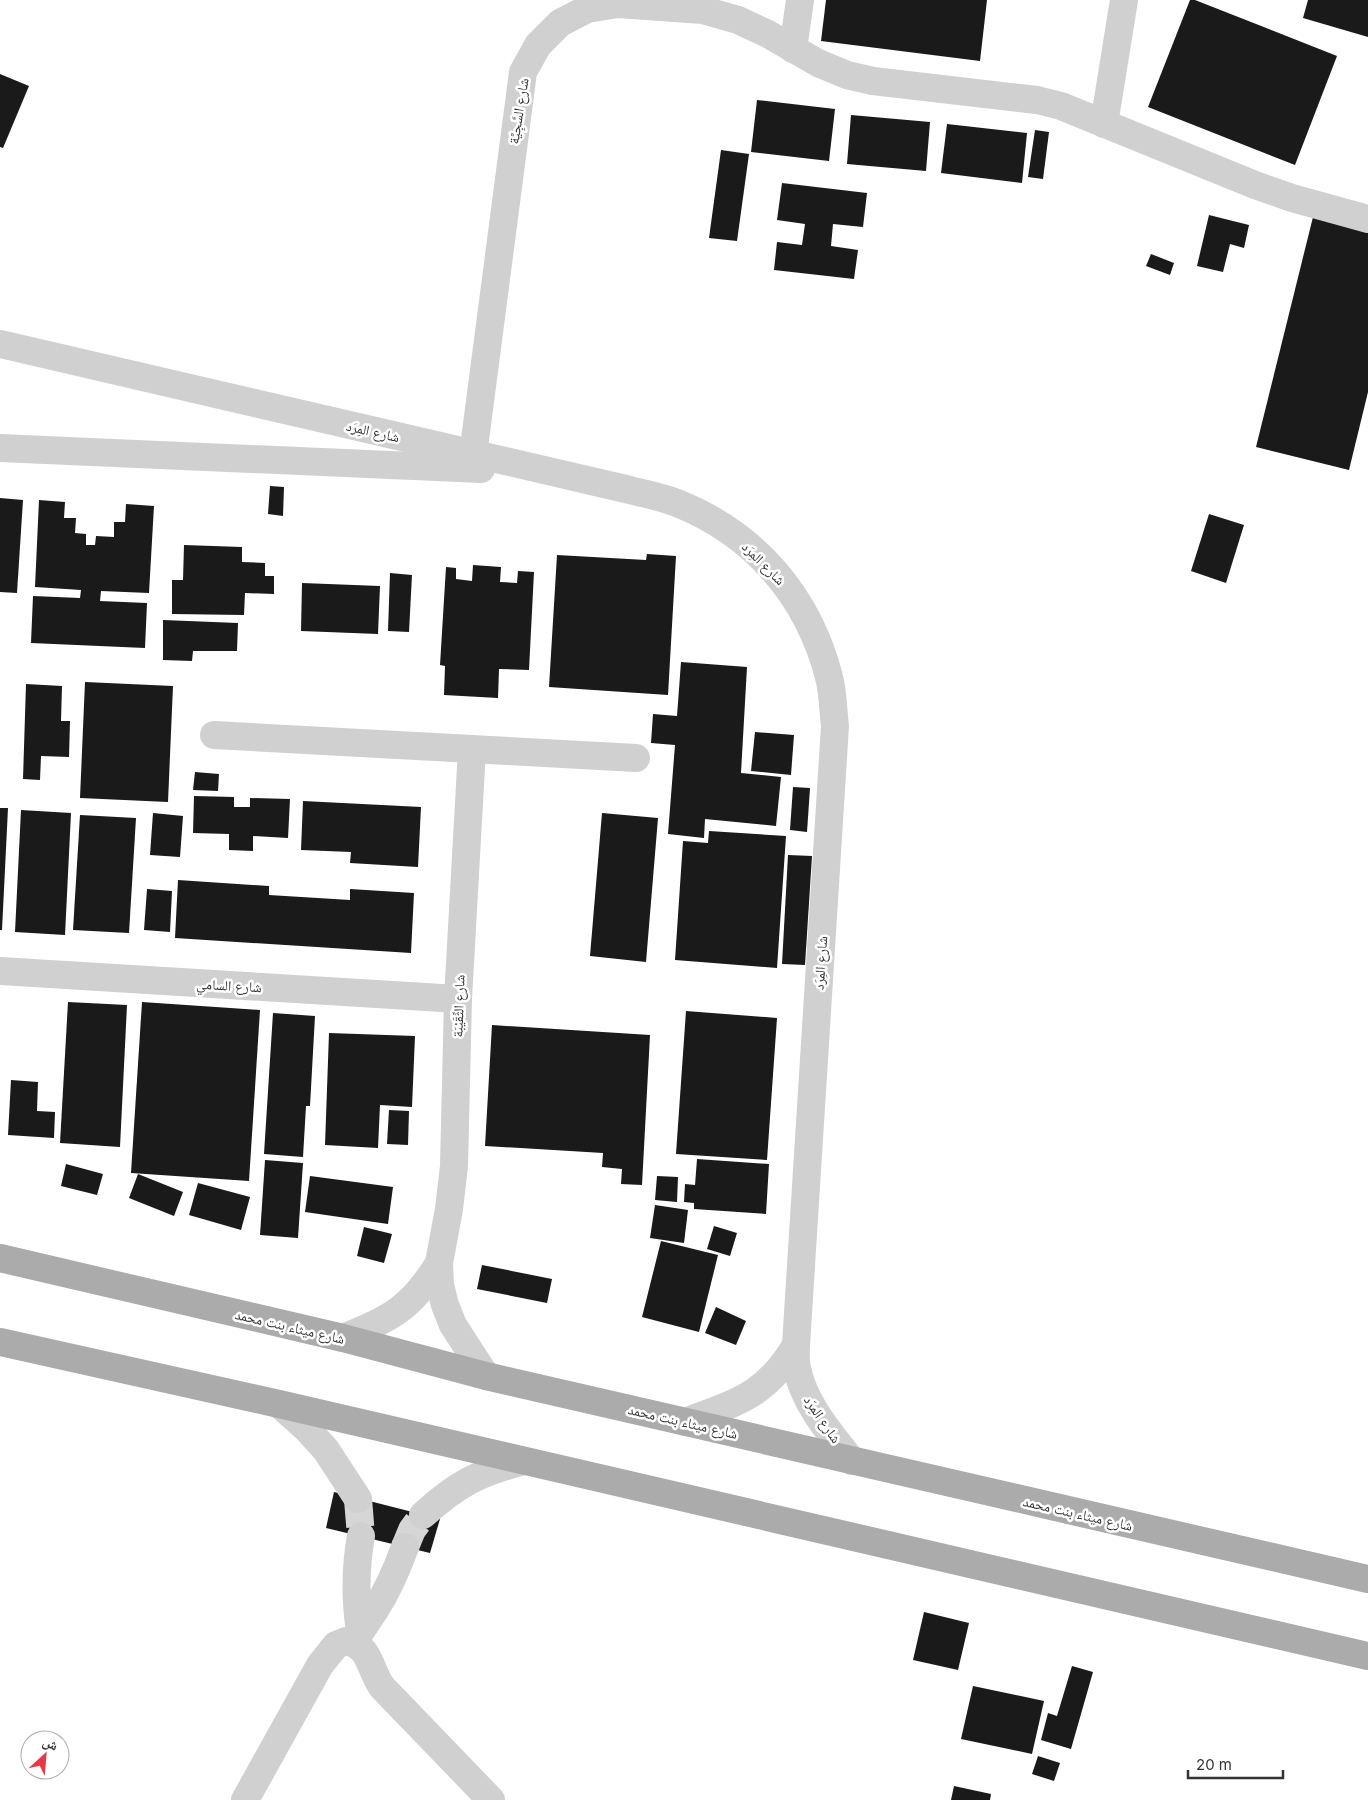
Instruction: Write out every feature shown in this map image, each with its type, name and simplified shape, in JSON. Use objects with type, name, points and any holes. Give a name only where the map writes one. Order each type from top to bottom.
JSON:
[{"type":"main road","name":"شارع ميثاء بنت محمد","points":[[0,1258],[343,1338],[486,1376],[1368,1579]]},
{"type":"main road","points":[[0,1342],[279,1404],[1368,1656]]},
{"type":"street","points":[[793,49],[800,0]]},
{"type":"street","points":[[1104,124],[1124,0]]},
{"type":"street","name":"شارع السَّجِيَّة","points":[[473,454],[523,72],[538,44],[560,23],[587,9],[618,4],[703,10],[738,20],[768,34],[818,63],[847,75],[874,82],[1037,100],[1061,106],[1255,185],[1292,198],[1368,219]]},
{"type":"street","name":"شارع المِرَد","points":[[0,344],[676,502],[720,524],[759,553],[790,590],[814,632],[830,678],[835,726],[796,1368],[803,1390],[814,1411],[852,1461]]},
{"type":"street","points":[[0,448],[552,472]]},
{"type":"street","points":[[214,735],[636,758]]},
{"type":"street","name":"شارع الثِّقَيْبَة","points":[[472,749],[458,999],[454,1166],[449,1210],[439,1263],[440,1285],[453,1325],[486,1376]]},
{"type":"street","name":"شارع السامي","points":[[0,971],[458,999]]},
{"type":"street","name":"شارع الثِّقَيْبَة","points":[[343,1338],[381,1322],[399,1311],[428,1281],[439,1263]]},
{"type":"street","points":[[685,1422],[729,1405],[761,1388],[775,1375],[796,1345]]},
{"type":"street","points":[[279,1404],[307,1429],[326,1450],[358,1499]]},
{"type":"street","points":[[422,1515],[443,1496],[466,1481],[492,1470],[524,1461]]},
{"type":"street","points":[[361,1536],[355,1584],[357,1637],[360,1646],[382,1687],[491,1800]]},
{"type":"street","points":[[245,1800],[327,1654],[336,1645],[357,1637],[386,1591],[397,1570],[405,1547]]},
{"type":"building","points":[[826,0],[987,0],[980,61],[821,41]]},
{"type":"building","points":[[1190,0],[1195,0],[1337,56],[1295,165],[1148,107]]},
{"type":"building","points":[[1308,0],[1368,0],[1368,37],[1303,18]]},
{"type":"building","points":[[0,74],[29,86],[3,148],[0,147]]},
{"type":"building","points":[[757,100],[835,109],[829,161],[751,152]]},
{"type":"building","points":[[851,115],[930,122],[926,171],[847,164]]},
{"type":"building","points":[[947,124],[1027,133],[1022,183],[941,173]]},
{"type":"building","points":[[1035,130],[1049,132],[1043,179],[1028,177]]},
{"type":"building","points":[[721,150],[749,154],[737,241],[709,238]]},
{"type":"building","points":[[782,183],[867,193],[863,227],[833,224],[831,246],[858,250],[854,279],[774,270],[777,242],[802,245],[805,224],[777,220]]},
{"type":"building","points":[[1209,215],[1249,225],[1244,248],[1230,244],[1223,272],[1197,266]]},
{"type":"building","points":[[1313,217],[1368,231],[1368,392],[1349,470],[1256,447]]},
{"type":"building","points":[[1151,254],[1174,263],[1170,275],[1146,266]]},
{"type":"building","points":[[270,486],[284,487],[283,516],[268,514]]},
{"type":"building","points":[[0,498],[23,500],[17,593],[0,592]]},
{"type":"building","points":[[39,500],[65,502],[64,518],[76,518],[75,533],[86,534],[86,545],[95,545],[96,536],[114,537],[114,522],[125,522],[126,504],[154,506],[149,593],[101,591],[100,601],[147,603],[145,648],[31,643],[33,596],[80,598],[81,590],[35,587]]},
{"type":"building","points":[[1209,514],[1244,525],[1226,583],[1191,571]]},
{"type":"building","points":[[184,545],[242,547],[242,562],[265,563],[265,576],[274,576],[274,594],[245,593],[244,615],[172,614],[172,580],[183,580]]},
{"type":"building","points":[[647,554],[676,556],[668,695],[549,687],[557,555],[646,560]]},
{"type":"building","points":[[473,565],[501,567],[500,582],[517,583],[518,571],[534,572],[529,670],[499,669],[498,698],[444,695],[445,666],[440,665],[446,567],[456,568],[456,579],[472,581]]},
{"type":"building","points":[[390,573],[412,575],[409,632],[388,631]]},
{"type":"building","points":[[302,583],[380,586],[378,634],[301,631]]},
{"type":"building","points":[[163,620],[238,623],[237,651],[193,651],[192,661],[163,660]]},
{"type":"building","points":[[681,662],[747,667],[741,773],[781,777],[776,826],[705,819],[704,838],[668,834],[675,745],[651,743],[653,714],[677,716]]},
{"type":"building","points":[[85,682],[173,686],[168,802],[80,798]]},
{"type":"building","points":[[26,684],[62,686],[61,721],[70,721],[69,757],[41,756],[40,780],[23,779]]},
{"type":"building","points":[[755,732],[794,735],[791,775],[751,771]]},
{"type":"building","points":[[195,772],[219,774],[218,791],[193,790]]},
{"type":"building","points":[[793,787],[810,788],[807,832],[790,830]]},
{"type":"building","points":[[194,796],[234,797],[234,807],[250,807],[250,798],[290,799],[288,838],[253,836],[253,851],[229,850],[229,834],[193,833]]},
{"type":"building","points":[[303,801],[421,807],[418,867],[350,863],[351,852],[301,850]]},
{"type":"building","points":[[0,808],[8,808],[2,930],[0,930]]},
{"type":"building","points":[[21,810],[71,813],[65,935],[15,932]]},
{"type":"building","points":[[153,813],[183,816],[180,857],[150,855]]},
{"type":"building","points":[[602,813],[658,818],[646,962],[590,956]]},
{"type":"building","points":[[80,815],[136,818],[129,933],[73,930]]},
{"type":"building","points":[[709,831],[786,836],[777,968],[675,960],[683,841],[708,843]]},
{"type":"building","points":[[788,855],[812,856],[805,965],[782,964]]},
{"type":"building","points":[[178,880],[269,886],[269,895],[350,900],[350,889],[414,893],[411,953],[175,938]]},
{"type":"building","points":[[147,889],[172,891],[170,932],[144,930]]},
{"type":"building","points":[[68,1002],[127,1005],[120,1147],[60,1143]]},
{"type":"building","points":[[142,1002],[260,1010],[249,1181],[131,1173]]},
{"type":"building","points":[[686,1011],[777,1018],[767,1160],[676,1154]]},
{"type":"building","points":[[273,1013],[315,1016],[310,1106],[306,1106],[303,1157],[264,1154]]},
{"type":"building","points":[[492,1025],[650,1035],[642,1185],[621,1184],[622,1169],[602,1167],[603,1153],[485,1146]]},
{"type":"building","points":[[329,1033],[415,1036],[412,1107],[380,1105],[378,1148],[325,1145]]},
{"type":"building","points":[[11,1080],[38,1082],[37,1111],[55,1112],[54,1138],[8,1135]]},
{"type":"building","points":[[389,1110],[409,1111],[408,1145],[387,1144]]},
{"type":"building","points":[[697,1159],[769,1164],[766,1214],[694,1209],[694,1203],[684,1202],[685,1184],[695,1185]]},
{"type":"building","points":[[265,1160],[303,1163],[298,1238],[260,1235]]},
{"type":"building","points":[[66,1164],[103,1174],[97,1195],[61,1186]]},
{"type":"building","points":[[138,1174],[183,1192],[174,1216],[129,1198]]},
{"type":"building","points":[[310,1176],[393,1187],[388,1224],[305,1212]]},
{"type":"building","points":[[657,1176],[678,1177],[677,1202],[655,1200]]},
{"type":"building","points":[[198,1183],[250,1197],[241,1230],[189,1215]]},
{"type":"building","points":[[655,1205],[688,1210],[684,1243],[650,1238]]},
{"type":"building","points":[[714,1226],[737,1233],[730,1256],[707,1249]]},
{"type":"building","points":[[364,1227],[392,1234],[384,1263],[357,1256]]},
{"type":"building","points":[[661,1241],[718,1255],[699,1332],[642,1317]]},
{"type":"building","points":[[482,1265],[552,1279],[547,1303],[477,1289]]},
{"type":"building","points":[[716,1307],[746,1321],[736,1345],[705,1333]]},
{"type":"building","points":[[334,1492],[440,1519],[430,1553],[326,1528]]},
{"type":"building","points":[[924,1612],[969,1623],[958,1670],[913,1660]]},
{"type":"building","points":[[1072,1666],[1093,1672],[1071,1749],[1041,1740],[1048,1713],[1057,1716]]},
{"type":"building","points":[[973,1686],[1044,1701],[1032,1754],[961,1739]]},
{"type":"building","points":[[1038,1756],[1060,1763],[1054,1781],[1032,1774]]},
{"type":"building","points":[[954,1786],[991,1794],[990,1800],[951,1800]]},
{"type":"tunnel","points":[[358,1499],[361,1536]]},
{"type":"tunnel","points":[[405,1547],[412,1530],[423,1515]]}]
